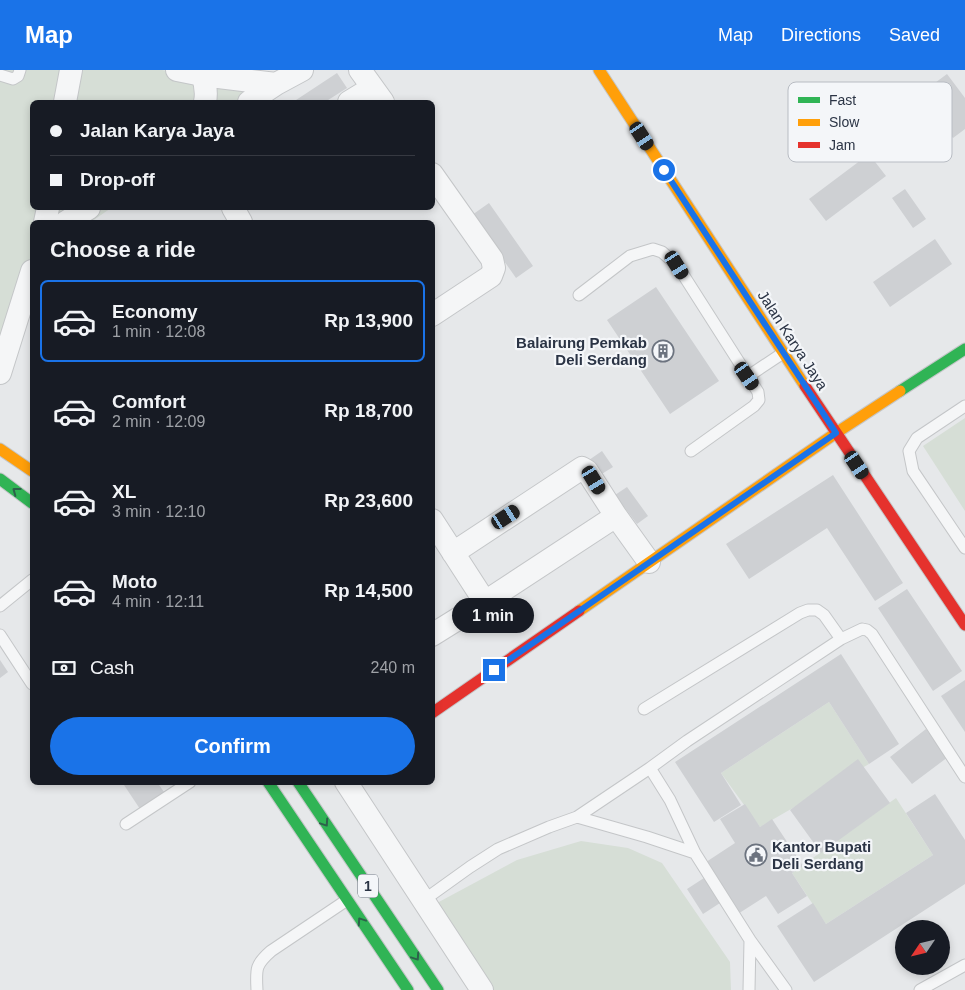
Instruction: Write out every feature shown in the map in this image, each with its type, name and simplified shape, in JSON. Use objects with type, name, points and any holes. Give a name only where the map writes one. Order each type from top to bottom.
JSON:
[{"type":"main road","name":"Jalan Karya Jaya","points":[[599,70],[783,353],[965,625]]},
{"type":"main road","points":[[435,711],[836,433],[965,349]]},
{"type":"main road","points":[[0,449],[30,470]]},
{"type":"main road","points":[[0,479],[30,502]]},
{"type":"main road","name":"1","points":[[270,785],[408,990]]},
{"type":"main road","name":"1","points":[[300,785],[438,990]]},
{"type":"street","points":[[65,100],[71,70]]},
{"type":"street","points":[[176,70],[276,84]]},
{"type":"street","points":[[252,100],[302,70]]},
{"type":"street","points":[[202,75],[207,93],[205,100]]},
{"type":"street","points":[[352,100],[372,87]]},
{"type":"street","points":[[435,178],[492,259],[494,268],[491,276],[435,313]]},
{"type":"street","points":[[69,220],[86,210]]},
{"type":"street","points":[[0,373],[28,309],[30,290]]},
{"type":"street","points":[[453,553],[582,468],[591,475],[616,516],[649,562]]},
{"type":"street","points":[[435,633],[616,516]]},
{"type":"street","points":[[435,525],[485,602]]},
{"type":"street","points":[[348,785],[482,990]]},
{"type":"lane","points":[[0,75],[13,79],[18,76],[20,70]]},
{"type":"lane","points":[[579,295],[630,256],[653,249],[662,252],[677,265],[758,392],[759,400],[754,406],[691,451]]},
{"type":"lane","points":[[747,376],[783,353]]},
{"type":"lane","points":[[965,406],[917,438],[909,451],[913,471],[965,548]]},
{"type":"lane","points":[[0,606],[30,582]]},
{"type":"lane","points":[[644,709],[808,610],[817,610],[824,615],[841,639]]},
{"type":"lane","points":[[424,900],[498,849],[577,817],[650,768],[687,740],[841,639],[862,629],[872,634],[965,778]]},
{"type":"lane","points":[[0,635],[30,681]]},
{"type":"lane","points":[[650,768],[670,800],[696,853],[750,940],[786,990]]},
{"type":"lane","points":[[126,824],[185,785]]},
{"type":"lane","points":[[577,817],[696,853]]},
{"type":"lane","points":[[257,990],[256,972],[261,960],[347,900]]},
{"type":"lane","points":[[749,990],[750,940]]},
{"type":"lane","points":[[920,990],[965,965]]},
{"type":"shaded area","points":[[0,70],[162,70],[274,90],[260,100],[30,100],[30,210],[108,210],[94,220],[30,220],[30,270],[0,350]]},
{"type":"shaded area","points":[[965,418],[965,511],[923,446]]},
{"type":"shaded area","points":[[829,702],[869,764],[760,827],[721,773]]},
{"type":"shaded area","points":[[896,798],[933,855],[826,924],[792,873]]},
{"type":"shaded area","points":[[581,841],[628,848],[662,863],[730,962],[731,990],[493,990],[437,903],[517,860]]},
{"type":"building","points":[[337,73],[347,88],[328,100],[296,100]]},
{"type":"building","points":[[947,74],[965,98],[965,129],[953,138],[952,82],[936,82]]},
{"type":"building","points":[[858,162],[875,162],[886,176],[826,221],[809,199]]},
{"type":"building","points":[[905,189],[926,219],[913,228],[892,198]]},
{"type":"building","points":[[489,203],[533,266],[516,278],[472,215]]},
{"type":"building","points":[[935,239],[952,264],[890,307],[873,282]]},
{"type":"building","name":"Balairung Pemkab Deli Serdang","points":[[656,287],[719,381],[670,414],[607,320]]},
{"type":"building","points":[[602,451],[613,467],[600,475],[589,460]]},
{"type":"building","points":[[833,475],[903,583],[875,601],[827,528],[749,579],[726,544]]},
{"type":"building","points":[[627,487],[648,516],[637,524],[615,495]]},
{"type":"building","points":[[907,589],[962,671],[933,691],[878,608]]},
{"type":"building","points":[[841,654],[899,744],[869,764],[829,702],[721,773],[741,805],[714,822],[675,762]]},
{"type":"building","points":[[0,660],[8,672],[0,678]]},
{"type":"building","points":[[965,680],[965,732],[941,696]]},
{"type":"building","points":[[926,729],[948,757],[912,784],[890,757]]},
{"type":"building","name":"Kantor Bupati Deli Serdang","points":[[858,759],[890,803],[821,853],[790,810]]},
{"type":"building","points":[[124,785],[159,785],[164,792],[140,809]]},
{"type":"building","points":[[935,794],[965,840],[965,884],[910,920],[895,920],[895,929],[814,982],[777,926],[813,903],[826,924],[933,855],[906,813]]},
{"type":"building","name":"Kantor Bupati Deli Serdang","points":[[745,804],[760,827],[772,819],[803,866],[792,873],[807,896],[778,914],[766,896],[730,919],[720,903],[703,914],[687,889],[704,878],[697,868],[735,843],[720,819]]},
{"type":"traffic: fast","points":[[900,391],[965,349]]},
{"type":"traffic: fast","points":[[0,479],[30,502]]},
{"type":"traffic: fast","points":[[270,785],[408,990]]},
{"type":"traffic: fast","points":[[300,785],[438,990]]},
{"type":"traffic: slow","points":[[599,70],[805,386]]},
{"type":"traffic: slow","points":[[579,611],[836,433],[900,391]]},
{"type":"traffic: slow","points":[[0,449],[30,470]]},
{"type":"traffic: jam","points":[[805,386],[965,625]]},
{"type":"traffic: jam","points":[[435,711],[579,611]]},
{"type":"place","name":"Balairung Pemkab Deli Serdang","points":[[663,351]]},
{"type":"place","name":"Kantor Bupati Deli Serdang","points":[[756,855]]},
{"type":"route","points":[[494,670],[836,433],[664,170]]}]
